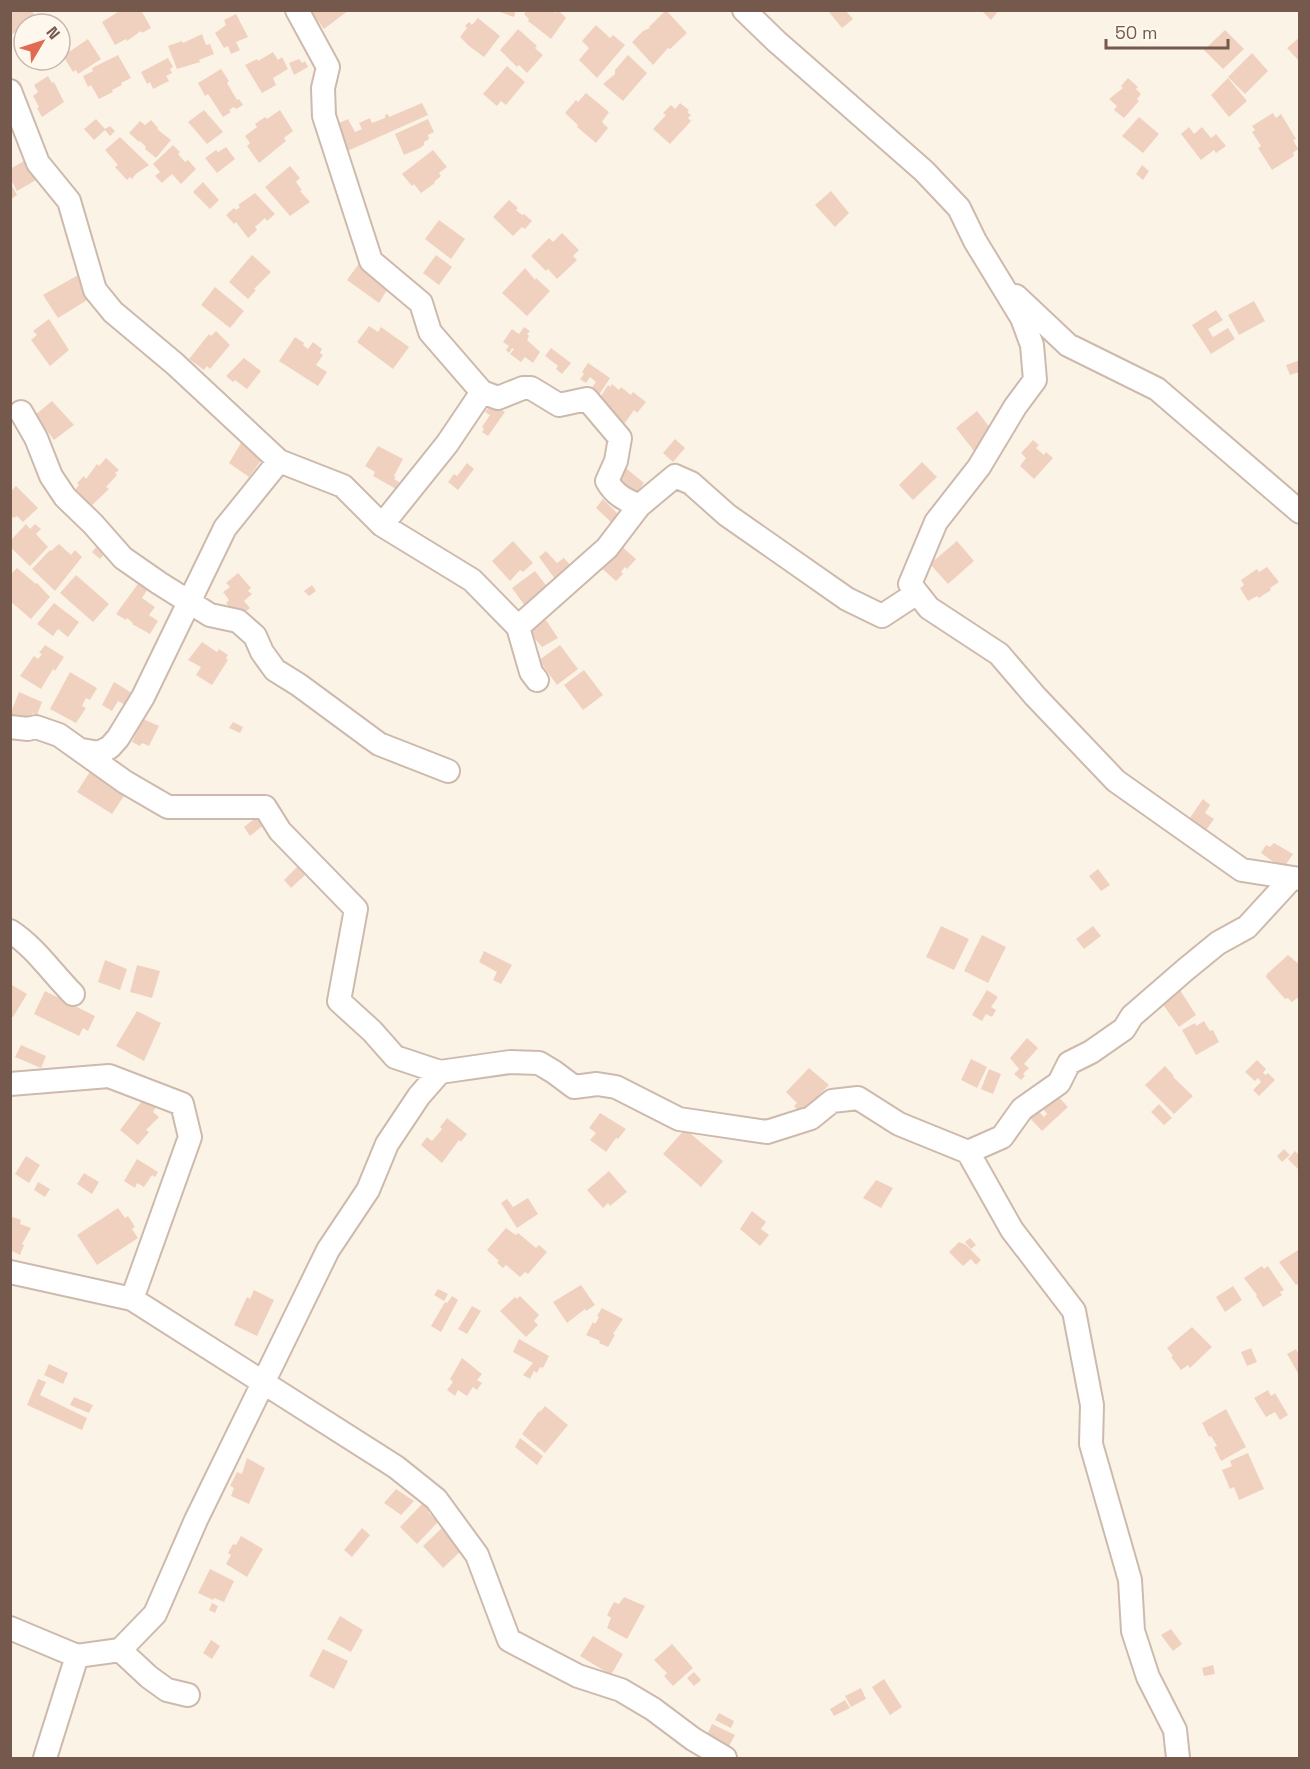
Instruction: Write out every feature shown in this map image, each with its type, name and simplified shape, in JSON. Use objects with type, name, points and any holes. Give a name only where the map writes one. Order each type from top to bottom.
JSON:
[{"type":"street","points":[[297,10],[328,67],[323,88],[324,116],[371,261],[421,303],[430,332],[482,392],[498,398],[523,388],[531,388],[559,405],[587,399],[620,438],[616,460],[607,481],[620,497],[639,506]]},
{"type":"street","points":[[744,10],[941,188],[959,208],[975,241],[1022,318],[1032,345],[1035,380],[1015,407],[979,467],[936,522],[910,584],[929,608],[999,654],[1116,782],[1242,870],[1296,878]]},
{"type":"street","points":[[10,91],[38,162],[69,201],[95,290],[113,312],[175,364],[279,461],[343,486],[382,525],[472,580],[518,627],[531,672],[537,681]]},
{"type":"street","points":[[1000,281],[1068,345],[1157,389],[1299,512]]},
{"type":"street","points":[[382,525],[447,444],[482,392]]},
{"type":"street","points":[[21,412],[36,438],[51,476],[65,497],[123,558],[210,615],[238,621],[255,636],[262,652],[275,670],[379,744],[448,771]]},
{"type":"street","points":[[82,750],[99,753],[110,747],[118,738],[144,697],[225,528],[279,461]]},
{"type":"street","points":[[518,627],[607,548],[639,506],[675,476],[691,483],[727,514],[847,599],[882,616],[917,593]]},
{"type":"street","points":[[10,727],[28,729],[36,727],[59,735],[125,782],[168,807],[265,807],[280,831],[356,909],[339,1000],[372,1031],[395,1057],[440,1072],[510,1062],[538,1063],[574,1087],[597,1084],[616,1087],[679,1119],[766,1132],[811,1118],[832,1101],[858,1098],[899,1124],[968,1152],[1012,1230],[1074,1311],[1092,1405],[1091,1444],[1130,1580],[1133,1631],[1148,1677],[1175,1730],[1178,1758]]},
{"type":"street","points":[[968,1152],[1002,1137],[1022,1109],[1059,1083],[1069,1063],[1124,1029],[1132,1016],[1218,943],[1247,927],[1296,878]]},
{"type":"street","points":[[10,931],[26,941],[73,994]]},
{"type":"street","points":[[10,1628],[77,1656],[120,1650],[155,1614],[196,1520],[328,1250],[368,1190],[387,1144],[419,1096],[440,1072]]},
{"type":"street","points":[[10,1084],[109,1076],[182,1104],[190,1137],[132,1299]]},
{"type":"street","points":[[10,1272],[132,1299],[396,1467],[436,1499],[477,1555],[509,1640],[578,1676],[621,1690],[725,1758]]},
{"type":"street","points":[[120,1650],[167,1690],[188,1695]]},
{"type":"street","points":[[45,1758],[77,1656]]},
{"type":"building","points":[[10,10],[32,10],[33,12],[12,12],[12,34],[10,35]]},
{"type":"building","points":[[121,10],[141,10],[151,28],[115,45],[102,22]]},
{"type":"building","points":[[310,10],[349,10],[324,29]]},
{"type":"building","points":[[494,10],[516,10],[514,17]]},
{"type":"building","points":[[527,10],[552,10],[555,13],[558,10],[566,18],[551,39],[528,21],[529,19],[524,14]]},
{"type":"building","points":[[666,10],[687,33],[670,49],[668,48],[653,65],[632,42],[643,31],[650,28]]},
{"type":"building","points":[[845,10],[853,19],[842,28],[829,12]]},
{"type":"building","points":[[981,10],[999,10],[991,20]]},
{"type":"building","points":[[236,14],[248,37],[236,42],[240,50],[231,54],[228,46],[224,48],[215,33],[226,25],[224,20]]},
{"type":"building","points":[[478,18],[500,36],[484,57],[460,37],[467,28],[465,26],[469,22],[472,25]]},
{"type":"building","points":[[596,25],[610,38],[613,35],[625,45],[597,78],[579,60],[589,48],[582,41]]},
{"type":"building","points":[[518,29],[537,46],[535,48],[543,55],[527,73],[519,65],[517,67],[500,50]]},
{"type":"building","points":[[1225,30],[1244,49],[1223,69],[1204,50]]},
{"type":"building","points":[[202,34],[206,45],[210,44],[214,54],[199,60],[200,62],[177,69],[168,46],[182,41],[183,43]]},
{"type":"building","points":[[1300,37],[1300,62],[1287,48]]},
{"type":"building","points":[[88,39],[101,59],[78,74],[76,70],[72,70],[72,50]]},
{"type":"building","points":[[273,52],[278,60],[282,57],[288,69],[273,78],[276,85],[262,93],[245,65],[257,59],[258,61]]},
{"type":"building","points":[[1252,53],[1268,71],[1245,94],[1228,77]]},
{"type":"building","points":[[118,55],[131,78],[112,90],[113,92],[99,99],[91,85],[88,87],[83,76],[93,71],[92,68]]},
{"type":"building","points":[[628,55],[647,73],[623,101],[603,84],[615,74],[615,70]]},
{"type":"building","points":[[168,58],[173,67],[170,69],[172,73],[166,76],[169,81],[153,89],[150,82],[147,84],[141,72]]},
{"type":"building","points":[[299,59],[302,63],[305,61],[308,67],[294,75],[289,63]]},
{"type":"building","points":[[507,66],[525,82],[506,105],[501,101],[497,106],[483,94]]},
{"type":"building","points":[[221,69],[237,100],[239,99],[243,105],[229,110],[231,112],[223,117],[208,94],[205,96],[198,83]]},
{"type":"building","points":[[48,76],[52,83],[54,82],[64,102],[42,117],[33,96],[38,92],[34,85]]},
{"type":"building","points":[[1128,78],[1138,87],[1136,89],[1141,94],[1137,99],[1139,101],[1124,118],[1114,110],[1117,106],[1109,99],[1123,88],[1121,86]]},
{"type":"building","points":[[1228,78],[1247,101],[1229,117],[1211,95]]},
{"type":"building","points":[[586,93],[609,112],[602,122],[608,128],[596,143],[565,113],[576,100],[578,102]]},
{"type":"building","points":[[422,103],[428,115],[343,153],[335,132],[340,130],[337,124],[348,119],[355,132],[362,129],[359,123],[370,118],[372,123],[385,118],[385,115],[388,114],[389,117]]},
{"type":"building","points":[[680,103],[689,110],[687,112],[691,115],[688,118],[691,121],[670,144],[653,129],[666,115],[663,113],[671,105],[675,109]]},
{"type":"building","points":[[204,110],[223,132],[207,144],[188,122]]},
{"type":"building","points":[[280,110],[293,131],[284,138],[286,141],[259,163],[247,146],[250,143],[245,136],[257,127],[255,124]]},
{"type":"building","points":[[1273,113],[1276,118],[1281,114],[1296,139],[1293,140],[1298,149],[1293,153],[1294,156],[1272,170],[1258,148],[1261,146],[1252,132],[1255,130],[1252,126]]},
{"type":"building","points":[[1139,117],[1159,134],[1143,153],[1122,136]]},
{"type":"building","points":[[96,119],[105,129],[110,126],[115,131],[110,136],[105,130],[94,140],[84,129]]},
{"type":"building","points":[[428,119],[434,132],[428,135],[429,139],[424,142],[424,145],[404,155],[395,134]]},
{"type":"building","points":[[151,120],[157,129],[171,140],[156,158],[129,133],[140,121],[145,125]]},
{"type":"building","points":[[1189,127],[1194,134],[1202,127],[1211,138],[1216,134],[1226,146],[1216,153],[1214,150],[1201,160],[1181,134]]},
{"type":"building","points":[[120,137],[149,165],[132,179],[130,177],[127,180],[115,167],[118,165],[105,150]]},
{"type":"building","points":[[173,145],[185,162],[188,160],[196,169],[181,184],[172,174],[162,183],[155,176],[160,172],[153,164]]},
{"type":"building","points":[[226,147],[235,159],[217,173],[205,158],[216,150],[218,152]]},
{"type":"building","points":[[433,150],[447,167],[439,173],[441,176],[435,183],[421,193],[402,174]]},
{"type":"building","points":[[31,157],[43,176],[17,191],[10,178],[10,169]]},
{"type":"building","points":[[1142,165],[1149,171],[1143,180],[1136,174]]},
{"type":"building","points":[[290,166],[300,178],[296,182],[302,190],[300,191],[310,202],[290,216],[265,187]]},
{"type":"building","points":[[10,182],[17,195],[10,200]]},
{"type":"building","points":[[203,182],[219,200],[210,209],[193,192]]},
{"type":"building","points":[[831,191],[849,213],[835,227],[815,205]]},
{"type":"building","points":[[255,193],[275,214],[267,221],[265,218],[248,238],[236,222],[234,224],[226,215],[234,208],[236,210],[240,207],[238,205]]},
{"type":"building","points":[[509,200],[518,208],[516,210],[532,221],[525,229],[522,227],[513,236],[493,217]]},
{"type":"building","points":[[439,220],[465,239],[451,259],[425,239]]},
{"type":"building","points":[[562,233],[579,250],[573,256],[577,260],[557,279],[531,256],[549,238],[553,242]]},
{"type":"building","points":[[252,255],[271,272],[254,289],[256,290],[248,299],[229,282]]},
{"type":"building","points":[[436,255],[452,267],[439,285],[423,273]]},
{"type":"building","points":[[360,262],[392,282],[379,303],[347,280]]},
{"type":"building","points":[[525,268],[535,280],[536,278],[550,291],[527,316],[502,293]]},
{"type":"building","points":[[78,275],[92,297],[58,318],[43,295]]},
{"type":"building","points":[[215,287],[244,311],[230,328],[201,305]]},
{"type":"building","points":[[1254,301],[1265,321],[1239,335],[1228,315]]},
{"type":"building","points":[[1216,310],[1223,320],[1208,329],[1213,337],[1228,328],[1235,339],[1211,354],[1192,325]]},
{"type":"building","points":[[49,319],[69,350],[50,366],[31,340],[37,335],[33,331]]},
{"type":"building","points":[[369,326],[378,332],[381,327],[409,347],[393,369],[357,342]]},
{"type":"building","points":[[524,327],[530,331],[527,334],[529,336],[527,340],[540,352],[533,363],[525,357],[521,362],[510,354],[514,349],[512,348],[509,353],[506,350],[509,346],[503,342],[512,329],[519,334]]},
{"type":"building","points":[[216,331],[230,345],[210,369],[207,366],[204,370],[189,359],[209,334],[211,336]]},
{"type":"building","points":[[295,337],[308,349],[313,342],[322,349],[320,353],[323,355],[316,365],[327,372],[318,386],[279,361]]},
{"type":"building","points":[[551,348],[571,363],[562,374],[556,369],[558,366],[545,356]]},
{"type":"building","points":[[244,358],[261,371],[247,389],[226,376]]},
{"type":"building","points":[[1300,360],[1300,372],[1290,375],[1286,365]]},
{"type":"building","points":[[588,363],[610,378],[599,395],[591,389],[596,382],[590,377],[586,383],[580,379]]},
{"type":"building","points":[[612,384],[619,390],[621,387],[631,395],[633,392],[646,402],[637,413],[634,410],[625,423],[618,418],[614,423],[596,404],[608,385],[610,387]]},
{"type":"building","points":[[52,401],[74,425],[54,440],[35,415]]},
{"type":"building","points":[[492,403],[505,412],[488,436],[482,432],[484,429],[482,427],[490,415],[485,412]]},
{"type":"building","points":[[977,411],[995,434],[974,451],[956,428]]},
{"type":"building","points":[[244,438],[266,454],[249,477],[229,463]]},
{"type":"building","points":[[675,439],[685,448],[673,462],[663,453]]},
{"type":"building","points":[[1033,440],[1039,445],[1036,448],[1044,455],[1046,452],[1053,458],[1034,479],[1020,466],[1026,458],[1021,453]]},
{"type":"building","points":[[378,446],[403,459],[394,476],[396,477],[394,479],[399,482],[396,489],[373,476],[375,472],[365,466]]},
{"type":"building","points":[[106,458],[119,470],[106,487],[109,489],[88,509],[74,491],[79,485],[77,483],[84,476],[86,479],[97,464],[99,466]]},
{"type":"building","points":[[922,462],[937,477],[913,500],[899,485]]},
{"type":"building","points":[[467,463],[474,469],[458,490],[448,482],[454,474],[457,476]]},
{"type":"building","points":[[622,465],[644,483],[632,499],[610,481]]},
{"type":"building","points":[[16,486],[38,508],[23,522],[17,516],[14,518],[10,515],[10,492]]},
{"type":"building","points":[[603,499],[619,515],[612,523],[596,508]]},
{"type":"building","points":[[26,524],[30,529],[35,524],[41,529],[36,534],[48,547],[30,566],[10,547],[10,541]]},
{"type":"building","points":[[513,541],[533,563],[523,572],[520,570],[510,581],[492,561]]},
{"type":"building","points":[[957,541],[974,561],[948,584],[930,564]]},
{"type":"building","points":[[59,544],[71,555],[75,550],[82,557],[55,591],[32,569]]},
{"type":"building","points":[[619,544],[636,559],[627,569],[625,567],[621,572],[623,574],[616,581],[599,566]]},
{"type":"building","points":[[98,545],[106,552],[100,559],[92,552]]},
{"type":"building","points":[[546,551],[557,563],[564,558],[571,566],[555,579],[539,557]]},
{"type":"building","points":[[1267,567],[1279,582],[1259,598],[1257,596],[1248,601],[1240,588],[1244,585],[1241,580],[1257,569],[1259,572]]},
{"type":"building","points":[[17,568],[37,583],[50,597],[31,619],[10,601],[10,575]]},
{"type":"building","points":[[535,571],[549,589],[525,606],[512,588]]},
{"type":"building","points":[[238,573],[251,588],[248,591],[252,594],[244,601],[250,608],[243,614],[237,607],[233,611],[226,603],[229,600],[223,592],[230,587],[226,583]]},
{"type":"building","points":[[76,575],[109,604],[93,622],[60,593]]},
{"type":"building","points":[[140,581],[149,587],[142,598],[155,607],[149,615],[158,621],[150,634],[132,624],[127,618],[126,620],[116,614]]},
{"type":"building","points":[[312,585],[316,591],[309,596],[304,591]]},
{"type":"building","points":[[54,603],[79,622],[68,637],[58,629],[53,636],[37,624]]},
{"type":"building","points":[[546,620],[558,638],[542,647],[529,632]]},
{"type":"building","points":[[202,642],[217,652],[219,649],[228,655],[226,658],[228,660],[212,685],[196,675],[201,667],[188,660]]},
{"type":"building","points":[[45,645],[64,657],[55,671],[53,669],[41,689],[20,676],[34,656],[38,659]]},
{"type":"building","points":[[560,645],[578,669],[557,685],[539,660]]},
{"type":"building","points":[[584,670],[603,695],[583,710],[564,685]]},
{"type":"building","points":[[70,672],[97,688],[90,700],[86,698],[82,706],[86,708],[76,723],[50,709]]},
{"type":"building","points":[[114,682],[140,698],[125,705],[118,701],[112,711],[102,705]]},
{"type":"building","points":[[19,692],[42,702],[37,715],[33,713],[29,722],[10,715]]},
{"type":"building","points":[[143,719],[159,726],[149,746],[142,743],[140,746],[132,742]]},
{"type":"building","points":[[233,722],[243,727],[240,733],[229,728]]},
{"type":"building","points":[[91,770],[126,793],[112,814],[77,792]]},
{"type":"building","points":[[1203,799],[1210,805],[1205,813],[1214,819],[1204,833],[1187,822]]},
{"type":"building","points":[[259,815],[265,824],[250,836],[244,827]]},
{"type":"building","points":[[1274,843],[1293,854],[1283,869],[1261,853],[1266,845],[1270,847]]},
{"type":"building","points":[[297,867],[305,875],[291,888],[284,880]]},
{"type":"building","points":[[1098,869],[1110,885],[1101,891],[1089,876]]},
{"type":"building","points":[[941,926],[969,939],[954,970],[926,957]]},
{"type":"building","points":[[1093,926],[1101,936],[1084,949],[1076,939]]},
{"type":"building","points":[[982,935],[1006,947],[988,983],[964,971]]},
{"type":"building","points":[[484,951],[512,965],[501,984],[493,980],[497,972],[479,962]]},
{"type":"building","points":[[1288,955],[1300,965],[1300,996],[1292,1002],[1288,998],[1285,999],[1266,977]]},
{"type":"building","points":[[105,960],[127,969],[120,990],[98,982]]},
{"type":"building","points":[[137,965],[160,971],[152,998],[130,992]]},
{"type":"building","points":[[10,984],[27,994],[13,1017],[10,1016]]},
{"type":"building","points":[[1176,984],[1196,1015],[1179,1027],[1159,999]]},
{"type":"building","points":[[987,990],[998,997],[991,1007],[996,1010],[992,1017],[986,1014],[982,1021],[972,1015]]},
{"type":"building","points":[[45,991],[95,1016],[88,1031],[83,1028],[79,1036],[34,1014]]},
{"type":"building","points":[[137,1011],[161,1023],[144,1061],[116,1046]]},
{"type":"building","points":[[1204,1021],[1210,1031],[1213,1030],[1219,1042],[1196,1055],[1182,1030]]},
{"type":"building","points":[[1027,1038],[1038,1048],[1024,1064],[1029,1068],[1021,1080],[1014,1074],[1019,1069],[1010,1058]]},
{"type":"building","points":[[21,1045],[46,1056],[41,1068],[15,1057]]},
{"type":"building","points":[[971,1059],[987,1067],[977,1088],[961,1080]]},
{"type":"building","points":[[1257,1060],[1266,1069],[1263,1073],[1266,1075],[1268,1073],[1275,1080],[1259,1096],[1253,1090],[1261,1082],[1258,1078],[1255,1081],[1245,1072]]},
{"type":"building","points":[[1165,1066],[1193,1096],[1174,1114],[1145,1085]]},
{"type":"building","points":[[809,1068],[829,1085],[801,1114],[794,1106],[797,1103],[786,1092]]},
{"type":"building","points":[[989,1069],[1001,1074],[993,1094],[981,1089]]},
{"type":"building","points":[[1052,1090],[1068,1107],[1042,1131],[1027,1115],[1035,1107],[1044,1117],[1047,1114],[1038,1103]]},
{"type":"building","points":[[145,1097],[156,1107],[153,1112],[159,1117],[146,1130],[149,1132],[138,1145],[120,1130]]},
{"type":"building","points":[[1159,1104],[1172,1118],[1164,1125],[1151,1112]]},
{"type":"building","points":[[600,1113],[626,1129],[606,1152],[590,1140],[596,1133],[589,1128]]},
{"type":"building","points":[[447,1118],[467,1134],[461,1142],[459,1140],[442,1163],[421,1145],[427,1137],[432,1141],[442,1129],[440,1127]]},
{"type":"building","points":[[685,1129],[723,1161],[701,1187],[663,1154]]},
{"type":"building","points":[[1284,1149],[1290,1155],[1282,1162],[1277,1156]]},
{"type":"building","points":[[1295,1151],[1300,1156],[1300,1171],[1288,1159]]},
{"type":"building","points":[[26,1156],[40,1165],[29,1183],[15,1174]]},
{"type":"building","points":[[137,1159],[158,1172],[155,1177],[152,1175],[144,1187],[137,1183],[135,1188],[124,1181]]},
{"type":"building","points":[[609,1171],[627,1192],[610,1206],[608,1203],[603,1208],[587,1190]]},
{"type":"building","points":[[84,1173],[99,1182],[92,1194],[77,1184]]},
{"type":"building","points":[[876,1180],[893,1188],[881,1208],[863,1198]]},
{"type":"building","points":[[38,1182],[50,1189],[45,1197],[34,1190]]},
{"type":"building","points":[[528,1198],[538,1214],[517,1228],[501,1203],[507,1199],[513,1207]]},
{"type":"building","points":[[118,1208],[125,1218],[128,1216],[135,1227],[132,1229],[138,1238],[97,1265],[77,1235]]},
{"type":"building","points":[[752,1211],[766,1222],[761,1229],[769,1235],[760,1246],[740,1229]]},
{"type":"building","points":[[10,1216],[21,1220],[20,1224],[31,1228],[22,1244],[24,1245],[20,1255],[10,1250]]},
{"type":"building","points":[[506,1228],[516,1235],[518,1233],[536,1248],[539,1245],[547,1252],[528,1274],[525,1272],[520,1277],[506,1265],[503,1268],[487,1250]]},
{"type":"building","points":[[970,1238],[976,1245],[971,1249],[965,1242]]},
{"type":"building","points":[[959,1242],[966,1245],[981,1260],[976,1265],[971,1259],[963,1266],[949,1252]]},
{"type":"building","points":[[1300,1249],[1300,1283],[1296,1285],[1279,1262]]},
{"type":"building","points":[[1262,1266],[1264,1269],[1268,1266],[1284,1290],[1280,1292],[1282,1295],[1263,1307],[1244,1278]]},
{"type":"building","points":[[581,1285],[595,1305],[586,1311],[585,1309],[567,1323],[553,1302]]},
{"type":"building","points":[[1233,1286],[1242,1300],[1225,1312],[1216,1297]]},
{"type":"building","points":[[438,1289],[448,1294],[444,1301],[434,1295]]},
{"type":"building","points":[[254,1290],[274,1300],[257,1336],[234,1325],[247,1297],[250,1299]]},
{"type":"building","points":[[452,1296],[458,1300],[441,1332],[431,1326],[445,1302],[447,1303]]},
{"type":"building","points":[[520,1296],[539,1315],[534,1321],[538,1325],[526,1337],[500,1311],[515,1297],[517,1299]]},
{"type":"building","points":[[472,1306],[481,1311],[467,1334],[458,1329]]},
{"type":"building","points":[[602,1308],[623,1319],[608,1347],[586,1335],[593,1322],[595,1324]]},
{"type":"building","points":[[1192,1327],[1212,1347],[1190,1368],[1188,1365],[1181,1370],[1167,1348]]},
{"type":"building","points":[[519,1339],[549,1356],[543,1368],[540,1367],[537,1373],[534,1371],[530,1379],[523,1375],[533,1363],[513,1352]]},
{"type":"building","points":[[1251,1348],[1257,1362],[1247,1366],[1241,1352]]},
{"type":"building","points":[[1296,1349],[1300,1357],[1300,1372],[1298,1373],[1287,1354]]},
{"type":"building","points":[[462,1358],[482,1374],[477,1380],[482,1383],[477,1390],[473,1387],[467,1396],[458,1390],[455,1396],[447,1390],[453,1382],[450,1379]]},
{"type":"building","points":[[49,1364],[68,1373],[63,1384],[44,1375]]},
{"type":"building","points":[[38,1379],[46,1382],[40,1395],[87,1418],[82,1430],[27,1405]]},
{"type":"building","points":[[1268,1390],[1271,1396],[1275,1393],[1288,1415],[1280,1420],[1275,1412],[1266,1417],[1254,1398]]},
{"type":"building","points":[[74,1397],[93,1405],[89,1413],[70,1405]]},
{"type":"building","points":[[545,1406],[568,1425],[545,1453],[522,1434]]},
{"type":"building","points":[[1226,1409],[1246,1447],[1221,1461],[1214,1447],[1217,1446],[1202,1423]]},
{"type":"building","points":[[520,1438],[543,1456],[537,1465],[515,1447]]},
{"type":"building","points":[[1248,1453],[1264,1489],[1239,1500],[1234,1487],[1230,1489],[1222,1470],[1232,1466],[1230,1461]]},
{"type":"building","points":[[247,1458],[265,1468],[249,1504],[231,1496],[234,1488],[230,1486],[237,1472],[242,1474]]},
{"type":"building","points":[[396,1489],[414,1501],[401,1515],[384,1503]]},
{"type":"building","points":[[423,1503],[438,1522],[417,1544],[400,1527]]},
{"type":"building","points":[[443,1527],[463,1549],[443,1568],[423,1546]]},
{"type":"building","points":[[362,1528],[370,1535],[352,1557],[344,1550]]},
{"type":"building","points":[[241,1536],[263,1549],[247,1577],[226,1564],[231,1555],[228,1553]]},
{"type":"building","points":[[210,1569],[234,1581],[224,1602],[198,1593]]},
{"type":"building","points":[[624,1597],[645,1606],[627,1639],[607,1628],[611,1618],[607,1615],[614,1602],[619,1604]]},
{"type":"building","points":[[212,1603],[218,1606],[215,1613],[209,1610]]},
{"type":"building","points":[[340,1616],[363,1630],[351,1652],[327,1639]]},
{"type":"building","points":[[1171,1629],[1182,1644],[1173,1651],[1161,1635]]},
{"type":"building","points":[[593,1636],[623,1654],[611,1675],[580,1656]]},
{"type":"building","points":[[211,1640],[220,1646],[212,1659],[203,1653]]},
{"type":"building","points":[[672,1644],[693,1668],[673,1686],[664,1676],[667,1673],[654,1660]]},
{"type":"building","points":[[323,1649],[348,1661],[334,1689],[309,1676]]},
{"type":"building","points":[[1213,1665],[1215,1674],[1204,1676],[1202,1668]]},
{"type":"building","points":[[694,1672],[701,1680],[694,1686],[687,1678]]},
{"type":"building","points":[[884,1679],[902,1707],[890,1715],[872,1687]]},
{"type":"building","points":[[861,1688],[866,1699],[851,1707],[845,1696]]},
{"type":"building","points":[[845,1700],[850,1708],[834,1716],[830,1709]]},
{"type":"building","points":[[719,1713],[734,1721],[731,1728],[715,1720]]},
{"type":"building","points":[[712,1724],[735,1735],[728,1748],[706,1737]]}]
